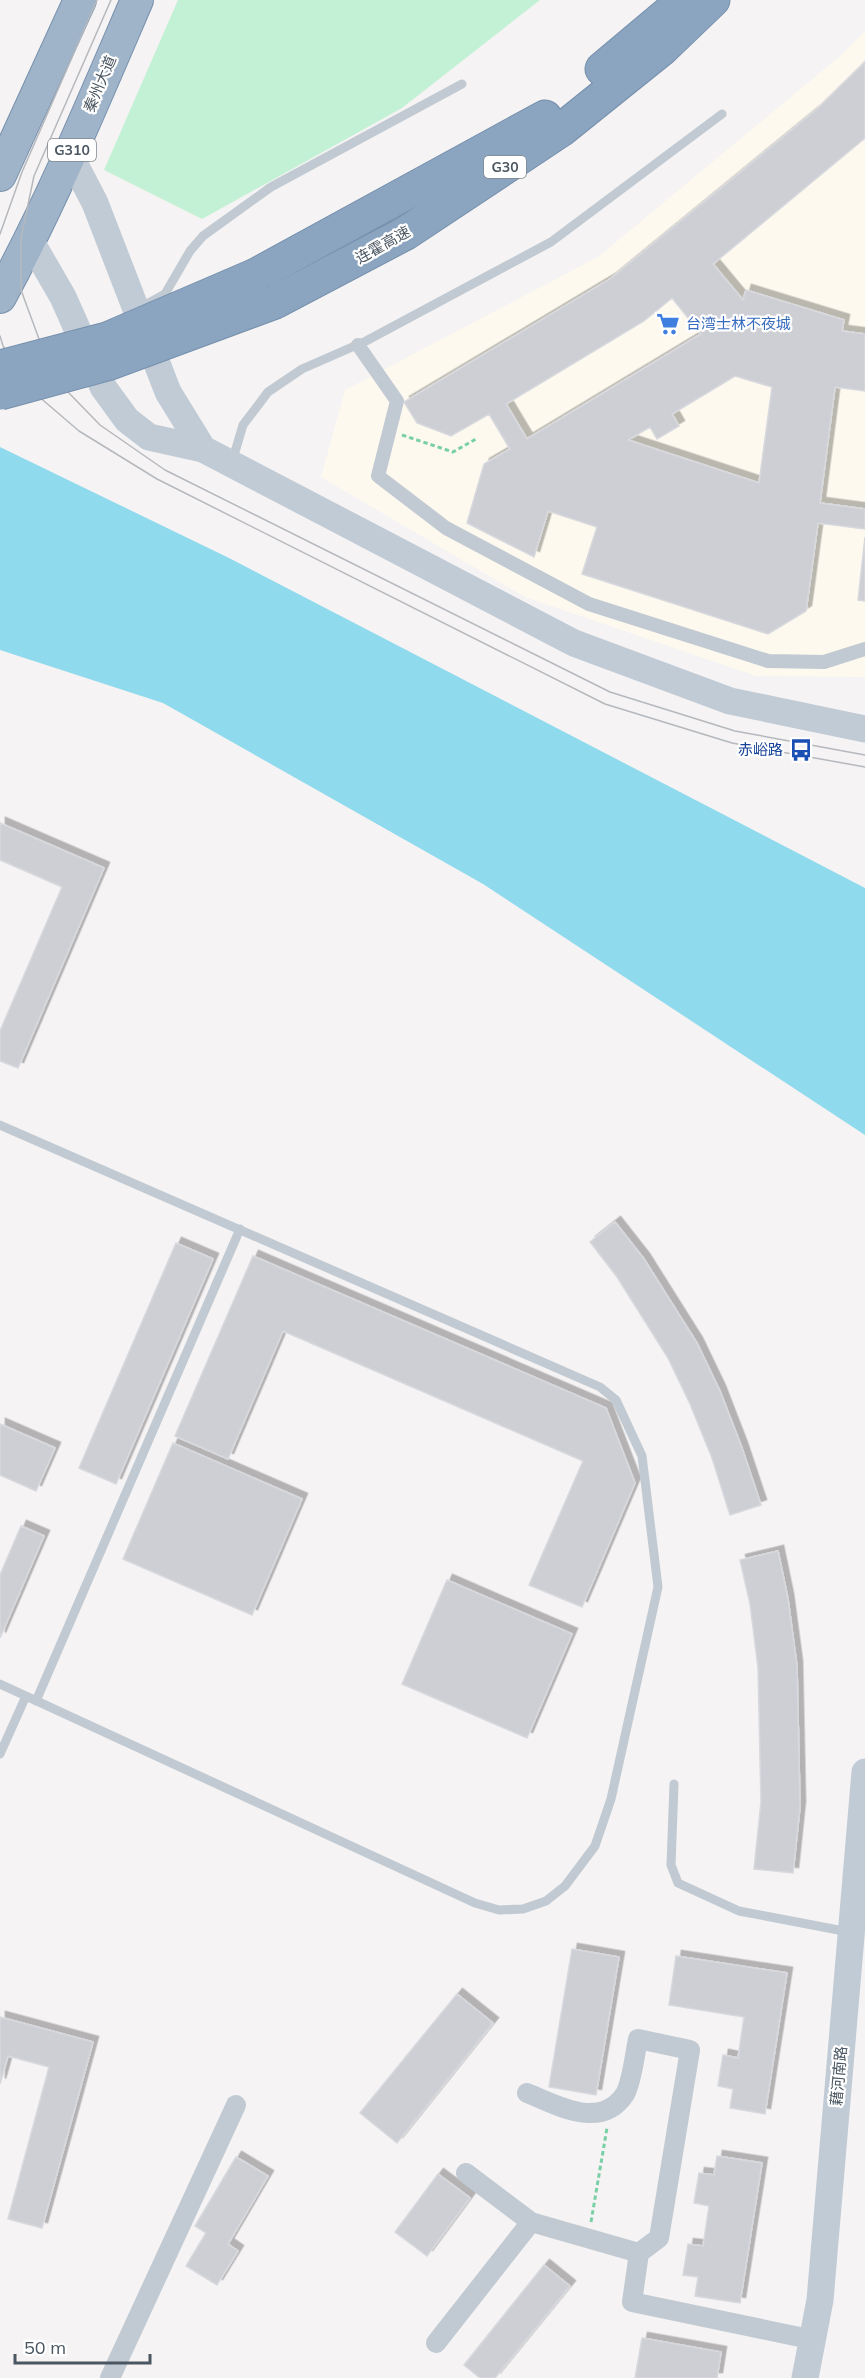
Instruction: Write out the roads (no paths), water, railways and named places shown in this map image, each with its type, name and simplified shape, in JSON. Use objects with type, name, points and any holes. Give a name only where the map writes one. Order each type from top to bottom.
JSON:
[{"type":"highway","points":[[0,175],[11,143],[80,0]]},
{"type":"highway","name":"秦州大道","points":[[0,297],[70,155],[137,0]]},
{"type":"highway","name":"G30","points":[[0,367],[107,339],[256,275],[543,119],[684,0]]},
{"type":"highway","name":"连霍高速","points":[[0,393],[110,363],[275,302],[406,233],[561,130],[663,48],[712,0]]},
{"type":"main road","points":[[70,155],[95,203],[168,392],[203,449]]},
{"type":"main road","points":[[30,240],[63,297],[103,387],[127,420],[149,437],[203,449],[574,643],[730,701],[865,729]]},
{"type":"main road","name":"藉河南路","points":[[805,2378],[820,2300],[865,1772]]},
{"type":"street","points":[[358,345],[397,401],[378,476],[446,528],[589,604],[768,661],[824,662],[865,650]]},
{"type":"street","points":[[527,2093],[577,2113],[591,2114],[611,2106],[626,2092],[638,2039],[690,2050],[659,2238],[639,2253],[632,2302],[813,2340]]},
{"type":"street","points":[[110,2378],[237,2105]]},
{"type":"street","points":[[466,2173],[531,2222],[639,2253]]},
{"type":"street","points":[[436,2343],[531,2222]]},
{"type":"lane","points":[[136,310],[165,294],[190,250],[203,236],[271,187],[462,84]]},
{"type":"lane","points":[[231,465],[243,425],[268,392],[302,369],[358,345],[551,242],[722,114]]},
{"type":"lane","points":[[0,1125],[600,1388],[616,1400],[642,1456],[658,1587],[611,1799],[595,1846],[565,1886],[546,1901],[523,1910],[499,1910],[475,1903],[0,1684]]},
{"type":"lane","points":[[36,1701],[240,1229]]},
{"type":"lane","points":[[0,1754],[26,1696]]},
{"type":"lane","points":[[674,1784],[671,1865],[678,1883],[739,1911],[851,1932]]},
{"type":"water","points":[[0,447],[229,558],[865,888],[865,1135],[483,884],[163,703],[0,650]]},
{"type":"tram line","points":[[0,234],[22,172],[97,0]]},
{"type":"tram line","points":[[111,0],[34,176],[21,238],[21,290],[46,358],[67,391],[100,425],[165,470],[610,692],[735,731],[865,755]]},
{"type":"tram line","points":[[0,336],[3,346],[37,395],[79,431],[157,479],[605,704],[732,743],[865,767]]},
{"type":"place","name":"台湾士林不夜城","points":[[668,324]]},
{"type":"place","name":"赤峪路","points":[[801,750]]}]
